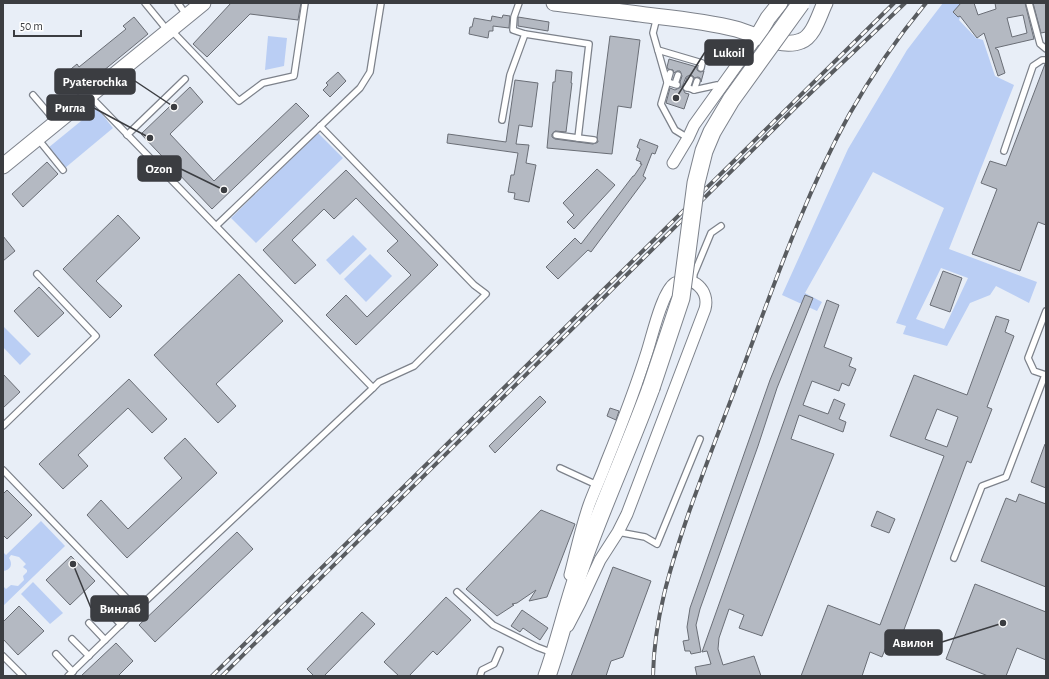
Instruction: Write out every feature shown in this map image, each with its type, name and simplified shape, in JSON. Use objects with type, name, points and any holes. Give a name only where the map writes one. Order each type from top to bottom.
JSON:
[{"type":"main road","points":[[3,166],[204,3]]},
{"type":"main road","points":[[554,3],[621,10],[702,22],[733,28],[757,37],[787,43],[801,41],[806,38],[825,3]]},
{"type":"main road","points":[[757,37],[768,18],[780,3]]},
{"type":"main road","points":[[547,676],[581,565],[634,436],[681,298],[696,184],[704,151],[720,116],[801,3]]},
{"type":"street","points":[[673,163],[694,125],[757,37]]},
{"type":"street","points":[[683,281],[697,283],[704,292],[706,306],[626,514],[618,532],[600,560],[580,603],[557,645],[568,585],[582,526],[626,415],[666,294],[676,283],[683,281]]},
{"type":"lane","points":[[145,3],[170,31],[239,101],[264,83],[294,76],[305,3]]},
{"type":"lane","points":[[178,3],[188,16]]},
{"type":"lane","points":[[216,226],[360,88],[370,72],[381,3]]},
{"type":"lane","points":[[519,3],[514,17],[513,30],[525,34],[589,44],[578,138]]},
{"type":"lane","points":[[1030,3],[1040,44],[1046,49]]},
{"type":"lane","points":[[657,16],[653,33],[667,82]]},
{"type":"lane","points":[[502,120],[510,75],[525,34]]},
{"type":"lane","points":[[658,50],[682,60],[702,63],[701,68]]},
{"type":"lane","points":[[1004,151],[1033,66],[1042,60],[1046,60]]},
{"type":"lane","points":[[670,73],[660,104],[675,130],[688,138]]},
{"type":"lane","points":[[667,82],[676,84],[678,75]]},
{"type":"lane","points":[[127,135],[185,79]]},
{"type":"lane","points":[[690,79],[687,88],[694,90],[716,84],[721,88]]},
{"type":"lane","points":[[694,90],[697,81]]},
{"type":"lane","points":[[33,95],[56,123]]},
{"type":"lane","points":[[89,95],[373,388]]},
{"type":"lane","points":[[56,654],[70,674],[379,382],[414,366],[486,294],[474,285],[320,126]]},
{"type":"lane","points":[[556,135],[594,140]]},
{"type":"lane","points":[[37,138],[63,170]]},
{"type":"lane","points":[[694,282],[694,274],[711,233],[722,226]]},
{"type":"lane","points":[[3,426],[96,336],[37,274]]},
{"type":"lane","points":[[954,558],[982,486],[1006,477],[1045,375],[1034,370],[1028,358],[1046,312]]},
{"type":"lane","points":[[618,532],[644,537],[657,544],[700,439]]},
{"type":"lane","points":[[560,468],[597,485]]},
{"type":"lane","points":[[4,472],[137,610]]},
{"type":"lane","points":[[457,592],[493,625],[537,648],[557,645]]},
{"type":"lane","points":[[105,607],[121,625]]},
{"type":"lane","points":[[89,623],[105,640]]},
{"type":"lane","points":[[72,638],[89,656]]},
{"type":"lane","points":[[480,676],[482,670],[494,664],[500,650]]},
{"type":"lane","points":[[3,656],[23,676]]},
{"type":"shaded area","points":[[943,3],[967,3],[959,20],[976,38],[983,40],[995,76],[1014,85],[949,249],[1037,282],[1029,303],[996,286],[990,295],[970,303],[947,346],[903,334],[906,326],[896,323],[944,208],[873,172],[805,293],[822,302],[817,311],[782,295],[848,149],[907,50]],"holes":[[[941,268],[968,278],[944,329],[916,319]]]},
{"type":"shaded area","points":[[268,36],[287,38],[284,66],[265,70]]},
{"type":"shaded area","points":[[97,108],[113,128],[65,168],[48,148]]},
{"type":"shaded area","points":[[318,133],[343,158],[256,243],[231,218]]},
{"type":"shaded area","points":[[353,235],[367,249],[340,275],[326,260]]},
{"type":"shaded area","points":[[370,254],[392,276],[366,302],[344,279]]},
{"type":"shaded area","points":[[4,327],[31,354],[20,365],[3,347]]},
{"type":"shaded area","points":[[41,521],[65,546],[3,606],[3,586],[6,589],[11,585],[18,586],[24,580],[23,576],[27,570],[23,567],[26,564],[19,557],[11,555],[9,558],[11,562],[9,568],[3,571],[3,552],[6,555]]},
{"type":"shaded area","points":[[33,582],[63,613],[50,624],[21,594]]},
{"type":"building","points":[[231,3],[301,3],[298,20],[250,14],[207,57],[193,44]]},
{"type":"building","points":[[961,3],[974,3],[978,15],[996,9],[995,3],[1025,3],[1034,39],[995,48],[998,50],[1005,73],[998,76],[984,33],[977,38],[960,16],[958,17],[953,12]],"holes":[[[1023,15],[1027,33],[1012,37],[1007,18]]]},
{"type":"building","points":[[1033,3],[1046,3],[1046,32],[1041,33]]},
{"type":"building","points":[[503,15],[510,16],[509,28],[493,26],[493,31],[489,31],[488,38],[469,34],[474,18],[491,21],[492,16],[502,18]]},
{"type":"building","points":[[134,17],[148,34],[80,90],[66,73],[77,64],[79,67],[126,29],[123,26]]},
{"type":"building","points":[[518,17],[549,22],[548,31],[518,26]]},
{"type":"building","points":[[610,36],[640,40],[631,108],[618,106],[612,154],[547,148],[553,82],[555,82],[556,70],[572,72],[572,83],[566,132],[555,131],[552,134],[552,137],[555,139],[593,144],[598,142],[597,137]]},
{"type":"building","points":[[669,59],[697,67],[697,70],[700,72],[704,71],[701,82],[700,78],[698,77],[694,78],[690,75],[686,77],[682,87],[685,93],[689,94],[684,109],[666,103],[670,88],[675,90],[681,87],[680,82],[682,76],[680,71],[674,73],[673,70],[668,69]]},
{"type":"building","points":[[1045,64],[1046,225],[1038,222],[1020,271],[972,254],[997,189],[981,183],[990,161],[1006,166]]},
{"type":"building","points":[[338,72],[346,81],[330,97],[323,90],[328,85],[326,83]]},
{"type":"building","points":[[515,80],[538,83],[532,127],[519,125],[516,144],[529,145],[526,163],[536,165],[529,202],[514,199],[515,193],[508,192],[511,175],[514,175],[518,153],[447,143],[448,134],[506,142]]},
{"type":"building","points":[[190,87],[203,102],[170,134],[214,181],[296,103],[309,116],[212,209],[141,134]]},
{"type":"building","points":[[640,139],[658,146],[655,154],[652,153],[643,176],[646,178],[591,252],[588,250],[558,279],[546,267],[575,238],[581,244],[634,176],[642,164],[636,160],[640,149],[637,147]]},
{"type":"building","points":[[47,162],[58,174],[23,207],[12,194]]},
{"type":"building","points":[[597,169],[615,185],[574,229],[567,222],[574,215],[563,203]]},
{"type":"building","points":[[346,170],[438,265],[356,345],[326,315],[346,295],[367,317],[411,275],[387,251],[398,241],[356,198],[334,219],[324,209],[292,240],[316,265],[295,284],[263,250]]},
{"type":"building","points":[[118,215],[140,238],[96,281],[122,306],[110,318],[63,269]]},
{"type":"building","points":[[3,236],[15,251],[3,261]]},
{"type":"building","points":[[943,271],[962,278],[950,312],[930,305]]},
{"type":"building","points":[[239,274],[283,321],[216,384],[236,406],[218,423],[154,355]]},
{"type":"building","points":[[39,287],[64,313],[38,337],[14,311]]},
{"type":"building","points":[[805,295],[813,298],[777,388],[700,609],[696,625],[701,652],[691,654],[690,651],[685,651],[683,641],[689,640],[687,627],[690,608],[770,380]]},
{"type":"building","points":[[827,300],[839,305],[824,347],[852,358],[849,366],[856,369],[849,386],[842,383],[839,391],[812,381],[803,405],[828,414],[834,399],[845,404],[839,419],[846,422],[843,432],[799,415],[791,439],[834,454],[762,636],[739,628],[744,615],[729,609],[719,638],[718,649],[723,665],[754,656],[761,676],[697,676],[695,667],[711,664],[707,651],[702,652]]},
{"type":"building","points":[[996,316],[1009,320],[1005,332],[1014,336],[987,407],[992,409],[971,463],[967,461],[896,651],[886,647],[882,657],[870,652],[862,676],[801,676],[828,605],[880,625],[944,456],[890,436],[914,375],[967,395]],"holes":[[[937,409],[958,417],[947,447],[925,439]]]},
{"type":"building","points":[[3,374],[20,392],[3,408]]},
{"type":"building","points":[[129,379],[167,419],[152,433],[128,408],[78,455],[88,466],[63,489],[39,464]]},
{"type":"building","points":[[540,396],[546,402],[495,453],[489,446]]},
{"type":"building","points":[[610,408],[619,411],[616,420],[607,416]]},
{"type":"building","points":[[185,438],[217,473],[127,558],[87,515],[101,500],[128,529],[182,478],[164,458]]},
{"type":"building","points":[[1046,444],[1046,488],[1031,482]]},
{"type":"building","points":[[7,490],[32,515],[7,539],[3,535],[3,494]]},
{"type":"building","points":[[1019,494],[1046,504],[1046,587],[981,561],[1006,498],[1016,502]]},
{"type":"building","points":[[541,510],[575,524],[547,597],[529,601],[536,590],[517,603],[512,604],[514,605],[497,616],[466,589]]},
{"type":"building","points":[[877,511],[895,519],[889,533],[871,526]]},
{"type":"building","points":[[237,532],[253,549],[155,642],[139,625]]},
{"type":"building","points":[[71,556],[95,581],[70,605],[46,580]]},
{"type":"building","points":[[613,567],[651,581],[623,657],[611,661],[606,676],[571,676]]},
{"type":"building","points":[[975,584],[1046,612],[1046,660],[1017,648],[1006,676],[988,676],[946,659]]},
{"type":"building","points":[[446,597],[471,620],[437,655],[433,651],[409,676],[399,676],[384,662]]},
{"type":"building","points":[[19,606],[44,631],[18,655],[3,639],[3,622]]},
{"type":"building","points":[[522,610],[548,628],[540,640],[523,628],[520,632],[511,626]]},
{"type":"building","points":[[362,612],[375,624],[324,676],[314,676],[307,669]]},
{"type":"building","points":[[116,643],[133,661],[118,676],[81,676]]},
{"type":"railway","points":[[212,676],[894,3]]},
{"type":"railway","points":[[222,676],[798,105],[905,3]]},
{"type":"railway","points":[[653,676],[656,634],[669,574],[681,535],[800,219],[831,149],[857,100],[875,72],[926,3]]},
{"type":"place","name":"Lukoil","points":[[676,98]]},
{"type":"place","name":"Pyaterochka","points":[[174,107]]},
{"type":"place","name":"Ригла","points":[[150,138]]},
{"type":"place","name":"Ozon","points":[[224,190]]},
{"type":"place","name":"Винлаб","points":[[73,564]]},
{"type":"place","name":"Авилон","points":[[1003,623]]}]
